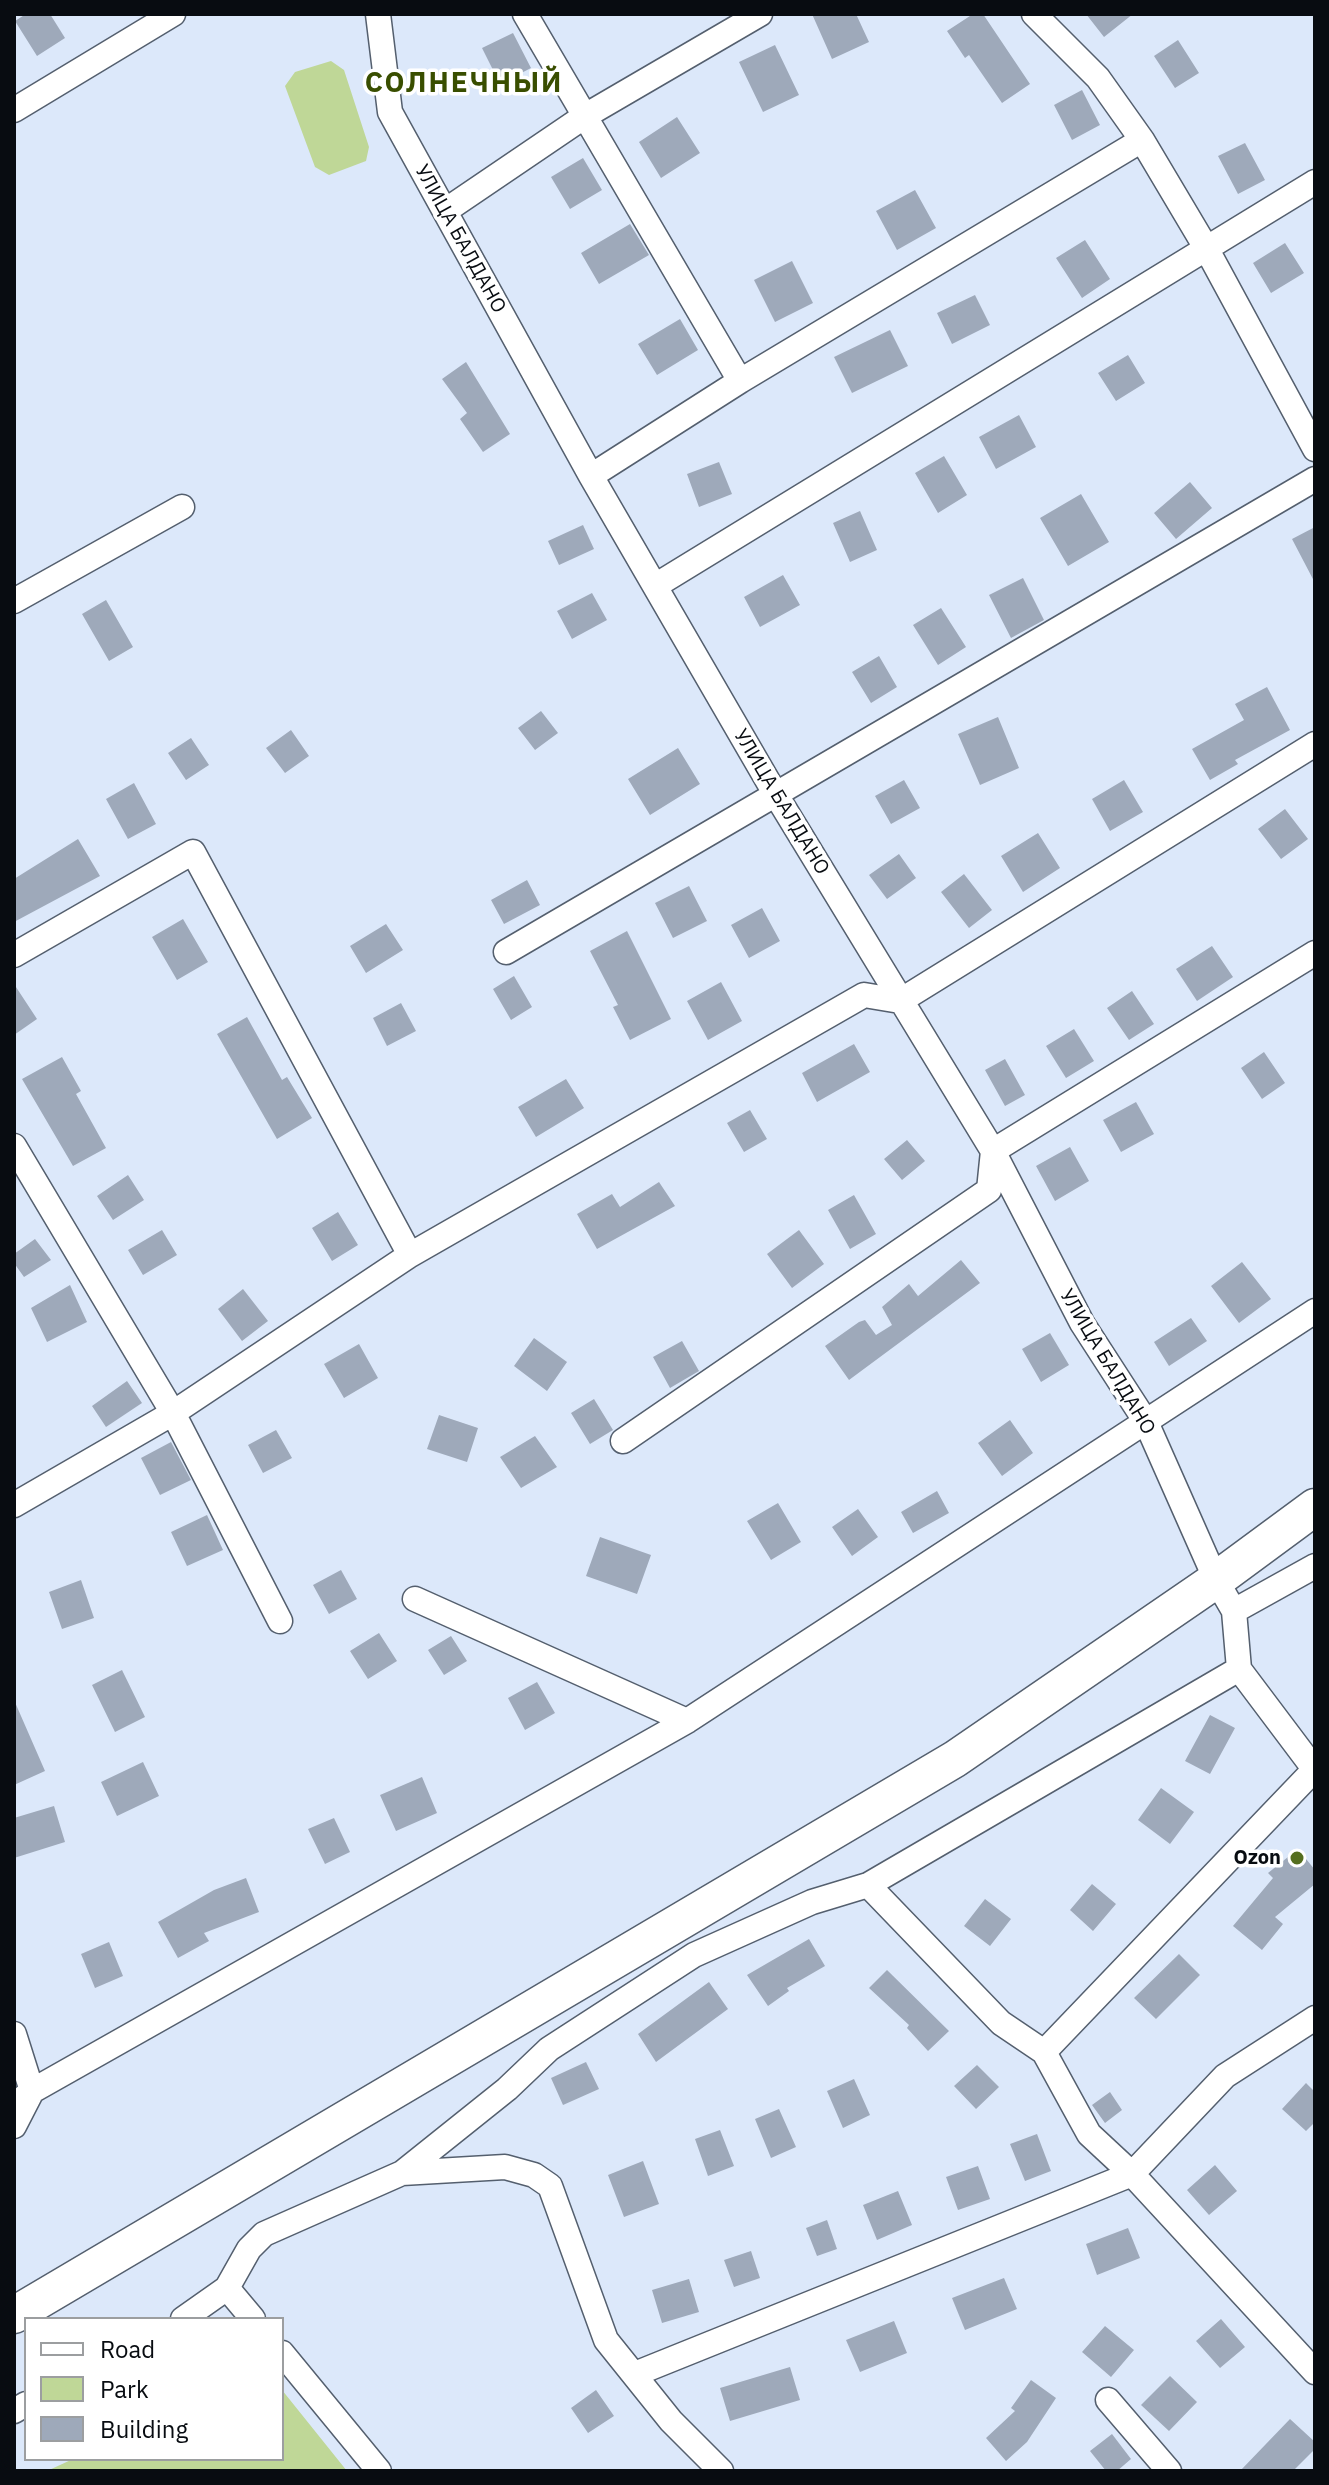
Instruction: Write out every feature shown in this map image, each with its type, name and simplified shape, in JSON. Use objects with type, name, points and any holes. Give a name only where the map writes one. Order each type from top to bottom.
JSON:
[{"type":"main road","points":[[14,2315],[955,1759],[1216,1580],[1315,1507]]},
{"type":"street","points":[[14,110],[173,14]]},
{"type":"street","name":"УЛИЦА БАЛДАНО","points":[[378,14],[390,112],[591,476],[776,795],[993,1151],[1082,1323],[1146,1422],[1216,1580],[1234,1611]]},
{"type":"street","points":[[525,14],[740,381]]},
{"type":"street","points":[[445,211],[585,116],[760,14]]},
{"type":"street","points":[[1034,14],[1098,78],[1142,140],[1205,246],[1315,449]]},
{"type":"street","points":[[591,476],[740,381],[1142,140]]},
{"type":"street","points":[[655,586],[1205,246],[1315,182]]},
{"type":"street","points":[[506,952],[1315,479]]},
{"type":"street","points":[[14,601],[182,507]]},
{"type":"street","points":[[14,1505],[173,1413],[410,1255],[864,995],[900,1001],[1315,744]]},
{"type":"street","points":[[14,955],[193,852],[410,1255]]},
{"type":"street","points":[[623,1441],[989,1190],[993,1151],[1315,953]]},
{"type":"street","points":[[14,1146],[173,1413],[280,1621]]},
{"type":"street","points":[[23,2098],[687,1721],[1315,1311]]},
{"type":"street","points":[[1044,2052],[1315,1770],[1239,1669],[1234,1611],[1315,1566]]},
{"type":"street","points":[[415,1599],[687,1721]]},
{"type":"street","points":[[186,2317],[227,2288],[249,2249],[264,2234],[402,2173],[507,2089],[549,2049],[694,1955],[812,1902],[868,1885],[1239,1669]]},
{"type":"street","points":[[868,1885],[1001,2023],[1044,2052],[1089,2134],[1132,2174],[1315,2372]]},
{"type":"street","points":[[635,2374],[1132,2174],[1225,2076],[1315,2018]]},
{"type":"street","points":[[14,2034],[23,2098],[14,2126]]},
{"type":"street","points":[[402,2173],[505,2167],[534,2175],[550,2186],[606,2340],[671,2421],[721,2471]]},
{"type":"street","points":[[227,2288],[251,2317]]},
{"type":"street","points":[[284,2355],[379,2471]]},
{"type":"street","points":[[1108,2400],[1169,2471]]},
{"type":"green space","points":[[331,61],[344,70],[369,147],[366,161],[329,175],[315,167],[285,86],[295,72]]},
{"type":"green space","points":[[284,2392],[347,2471],[47,2471],[69,2461],[284,2461]]},
{"type":"building","points":[[26,14],[50,14],[65,38],[37,56],[15,21]]},
{"type":"building","points":[[812,14],[856,14],[869,42],[832,59]]},
{"type":"building","points":[[973,14],[983,14],[1030,84],[1002,103],[969,55],[965,58],[947,31]]},
{"type":"building","points":[[1086,14],[1133,14],[1104,37]]},
{"type":"building","points":[[513,33],[531,68],[500,84],[482,48]]},
{"type":"building","points":[[1178,40],[1199,73],[1175,88],[1154,56]]},
{"type":"building","points":[[775,45],[799,95],[763,112],[739,62]]},
{"type":"building","points":[[1082,90],[1100,125],[1072,140],[1054,105]]},
{"type":"building","points":[[677,117],[700,153],[661,178],[639,142]]},
{"type":"building","points":[[1245,143],[1265,180],[1238,194],[1218,156]]},
{"type":"building","points":[[583,158],[602,190],[570,209],[551,177]]},
{"type":"building","points":[[915,190],[936,228],[897,250],[876,211]]},
{"type":"building","points":[[630,224],[649,255],[599,284],[581,253]]},
{"type":"building","points":[[1085,240],[1110,279],[1082,298],[1056,258]]},
{"type":"building","points":[[1285,243],[1304,273],[1271,293],[1253,263]]},
{"type":"building","points":[[792,261],[813,303],[775,322],[754,280]]},
{"type":"building","points":[[975,295],[990,325],[952,344],[937,313]]},
{"type":"building","points":[[680,319],[698,350],[657,375],[638,344]]},
{"type":"building","points":[[890,330],[908,366],[852,393],[834,357]]},
{"type":"building","points":[[1128,355],[1145,383],[1116,401],[1098,373]]},
{"type":"building","points":[[466,362],[510,434],[483,452],[460,419],[467,413],[442,379]]},
{"type":"building","points":[[1019,415],[1036,447],[996,469],[979,437]]},
{"type":"building","points":[[944,456],[967,495],[938,513],[915,473]]},
{"type":"building","points":[[719,462],[732,494],[699,507],[687,474]]},
{"type":"building","points":[[1190,482],[1212,508],[1176,539],[1154,513]]},
{"type":"building","points":[[1081,494],[1109,542],[1068,566],[1040,518]]},
{"type":"building","points":[[860,511],[877,550],[850,562],[833,523]]},
{"type":"building","points":[[583,525],[594,549],[559,565],[548,541]]},
{"type":"building","points":[[1315,527],[1315,583],[1292,539]]},
{"type":"building","points":[[783,575],[800,605],[760,627],[744,597]]},
{"type":"building","points":[[1023,578],[1044,620],[1011,638],[989,595]]},
{"type":"building","points":[[592,593],[607,620],[572,639],[557,611]]},
{"type":"building","points":[[106,600],[133,647],[109,661],[82,614]]},
{"type":"building","points":[[941,608],[966,647],[938,665],[913,625]]},
{"type":"building","points":[[879,656],[897,687],[871,703],[852,672]]},
{"type":"building","points":[[1267,687],[1290,730],[1235,760],[1238,764],[1210,780],[1192,749],[1244,720],[1235,704]]},
{"type":"building","points":[[541,711],[558,733],[535,750],[518,728]]},
{"type":"building","points":[[998,717],[1019,768],[980,785],[958,734]]},
{"type":"building","points":[[291,730],[309,756],[285,773],[266,748]]},
{"type":"building","points":[[191,738],[209,765],[186,780],[168,753]]},
{"type":"building","points":[[678,748],[700,784],[650,815],[628,779]]},
{"type":"building","points":[[904,780],[920,808],[891,824],[875,796]]},
{"type":"building","points":[[1124,780],[1143,812],[1110,831],[1092,799]]},
{"type":"building","points":[[134,783],[156,824],[128,839],[106,799]]},
{"type":"building","points":[[1285,809],[1308,839],[1281,859],[1258,829]]},
{"type":"building","points":[[1038,833],[1060,868],[1023,892],[1001,856]]},
{"type":"building","points":[[78,839],[100,876],[14,922],[14,879]]},
{"type":"building","points":[[899,854],[916,878],[887,899],[869,875]]},
{"type":"building","points":[[964,874],[992,910],[969,928],[941,892]]},
{"type":"building","points":[[527,880],[540,905],[504,924],[491,900]]},
{"type":"building","points":[[689,886],[707,921],[673,938],[655,903]]},
{"type":"building","points":[[762,908],[780,941],[749,958],[731,925]]},
{"type":"building","points":[[183,919],[208,962],[177,980],[152,937]]},
{"type":"building","points":[[386,924],[403,950],[366,973],[350,946]]},
{"type":"building","points":[[627,931],[671,1019],[630,1040],[613,1007],[618,1005],[590,951]]},
{"type":"building","points":[[1212,946],[1233,977],[1197,1001],[1176,969]]},
{"type":"building","points":[[514,976],[532,1007],[511,1020],[493,989]]},
{"type":"building","points":[[721,982],[742,1021],[708,1040],[687,1001]]},
{"type":"building","points":[[14,984],[37,1019],[14,1035]]},
{"type":"building","points":[[1132,991],[1154,1024],[1129,1040],[1107,1008]]},
{"type":"building","points":[[401,1003],[416,1031],[387,1046],[373,1018]]},
{"type":"building","points":[[247,1017],[282,1080],[287,1077],[312,1118],[277,1139],[217,1034]]},
{"type":"building","points":[[1074,1029],[1094,1061],[1066,1078],[1046,1046]]},
{"type":"building","points":[[854,1044],[870,1072],[817,1102],[802,1073]]},
{"type":"building","points":[[1264,1052],[1285,1083],[1262,1099],[1241,1068]]},
{"type":"building","points":[[62,1057],[81,1091],[76,1094],[106,1148],[73,1166],[22,1079]]},
{"type":"building","points":[[1005,1059],[1025,1095],[1005,1106],[985,1070]]},
{"type":"building","points":[[566,1079],[584,1108],[536,1137],[518,1107]]},
{"type":"building","points":[[1136,1102],[1154,1134],[1121,1152],[1103,1120]]},
{"type":"building","points":[[750,1110],[767,1139],[744,1152],[727,1123]]},
{"type":"building","points":[[907,1140],[925,1161],[902,1180],[884,1159]]},
{"type":"building","points":[[1070,1147],[1089,1181],[1055,1201],[1036,1166]]},
{"type":"building","points":[[128,1175],[144,1200],[113,1220],[97,1196]]},
{"type":"building","points":[[659,1182],[675,1206],[597,1249],[577,1214],[612,1194],[620,1207]]},
{"type":"building","points":[[854,1195],[876,1234],[850,1249],[828,1210]]},
{"type":"building","points":[[338,1212],[358,1245],[332,1261],[312,1228]]},
{"type":"building","points":[[162,1230],[177,1255],[143,1275],[128,1250]]},
{"type":"building","points":[[799,1230],[824,1264],[792,1288],[767,1254]]},
{"type":"building","points":[[35,1239],[51,1260],[24,1277],[14,1263],[14,1254]]},
{"type":"building","points":[[961,1260],[980,1283],[849,1380],[825,1346],[865,1320],[876,1335],[892,1325],[882,1307],[909,1284],[918,1296]]},
{"type":"building","points":[[1242,1262],[1271,1299],[1239,1323],[1211,1286]]},
{"type":"building","points":[[70,1285],[87,1322],[47,1342],[31,1308]]},
{"type":"building","points":[[243,1289],[268,1321],[242,1341],[218,1309]]},
{"type":"building","points":[[1191,1318],[1207,1341],[1169,1366],[1154,1342]]},
{"type":"building","points":[[1050,1333],[1069,1365],[1041,1382],[1022,1349]]},
{"type":"building","points":[[534,1338],[567,1362],[547,1391],[514,1366]]},
{"type":"building","points":[[682,1341],[699,1371],[670,1388],[653,1357]]},
{"type":"building","points":[[359,1344],[378,1378],[344,1398],[324,1364]]},
{"type":"building","points":[[127,1381],[142,1403],[106,1427],[92,1406]]},
{"type":"building","points":[[594,1399],[613,1430],[590,1444],[571,1413]]},
{"type":"building","points":[[439,1415],[478,1428],[467,1462],[427,1449]]},
{"type":"building","points":[[1010,1420],[1033,1453],[1002,1476],[978,1443]]},
{"type":"building","points":[[276,1430],[292,1458],[263,1473],[248,1445]]},
{"type":"building","points":[[535,1436],[557,1467],[521,1488],[500,1457]]},
{"type":"building","points":[[171,1442],[191,1480],[160,1495],[141,1458]]},
{"type":"building","points":[[937,1491],[949,1513],[913,1533],[901,1512]]},
{"type":"building","points":[[778,1503],[801,1542],[771,1560],[747,1521]]},
{"type":"building","points":[[858,1509],[878,1537],[852,1556],[832,1527]]},
{"type":"building","points":[[207,1515],[223,1550],[187,1566],[171,1532]]},
{"type":"building","points":[[600,1537],[651,1555],[637,1594],[586,1576]]},
{"type":"building","points":[[341,1570],[357,1599],[329,1614],[313,1585]]},
{"type":"building","points":[[81,1580],[94,1618],[62,1629],[49,1592]]},
{"type":"building","points":[[379,1633],[397,1661],[368,1679],[350,1651]]},
{"type":"building","points":[[451,1636],[467,1661],[444,1675],[428,1650]]},
{"type":"building","points":[[122,1670],[145,1717],[115,1732],[92,1685]]},
{"type":"building","points":[[537,1682],[555,1713],[525,1730],[508,1698]]},
{"type":"building","points":[[14,1700],[45,1771],[14,1785]]},
{"type":"building","points":[[1210,1715],[1235,1728],[1210,1774],[1185,1761]]},
{"type":"building","points":[[143,1762],[159,1796],[117,1816],[101,1782]]},
{"type":"building","points":[[422,1777],[437,1813],[396,1831],[380,1795]]},
{"type":"building","points":[[1161,1788],[1194,1812],[1170,1844],[1138,1820]]},
{"type":"building","points":[[54,1806],[65,1842],[14,1858],[14,1818]]},
{"type":"building","points":[[334,1818],[350,1852],[325,1864],[308,1829]]},
{"type":"building","points":[[1298,1849],[1315,1870],[1315,1884],[1275,1917],[1283,1924],[1262,1950],[1233,1926],[1273,1878],[1268,1873]]},
{"type":"building","points":[[246,1878],[259,1912],[204,1933],[209,1941],[178,1958],[158,1922],[214,1890]]},
{"type":"building","points":[[1092,1884],[1116,1904],[1093,1931],[1070,1910]]},
{"type":"building","points":[[985,1899],[1011,1919],[990,1946],[964,1926]]},
{"type":"building","points":[[809,1939],[825,1966],[787,1988],[789,1991],[768,2006],[747,1975]]},
{"type":"building","points":[[109,1942],[123,1976],[95,1988],[81,1954]]},
{"type":"building","points":[[1179,1954],[1200,1975],[1156,2019],[1134,1998]]},
{"type":"building","points":[[887,1970],[949,2031],[928,2051],[907,2028],[909,2025],[869,1988]]},
{"type":"building","points":[[709,1982],[728,2009],[656,2062],[638,2034]]},
{"type":"building","points":[[586,2062],[599,2089],[563,2105],[551,2078]]},
{"type":"building","points":[[977,2065],[999,2087],[976,2109],[954,2086]]},
{"type":"building","points":[[854,2079],[870,2115],[843,2128],[827,2091]]},
{"type":"building","points":[[1306,2083],[1315,2092],[1315,2122],[1306,2131],[1282,2109]]},
{"type":"building","points":[[1110,2092],[1122,2110],[1105,2123],[1092,2105]]},
{"type":"building","points":[[779,2109],[796,2147],[771,2158],[755,2119]]},
{"type":"building","points":[[720,2130],[734,2166],[708,2176],[695,2139]]},
{"type":"building","points":[[1037,2134],[1051,2171],[1025,2181],[1010,2144]]},
{"type":"building","points":[[643,2161],[659,2204],[624,2217],[608,2175]]},
{"type":"building","points":[[1215,2165],[1237,2191],[1209,2215],[1187,2190]]},
{"type":"building","points":[[978,2166],[990,2199],[958,2210],[946,2177]]},
{"type":"building","points":[[898,2191],[912,2225],[877,2240],[863,2205]]},
{"type":"building","points":[[827,2220],[837,2249],[817,2256],[806,2228]]},
{"type":"building","points":[[1128,2228],[1140,2258],[1097,2275],[1086,2244]]},
{"type":"building","points":[[751,2251],[760,2278],[734,2287],[724,2260]]},
{"type":"building","points":[[1004,2278],[1017,2309],[965,2330],[952,2298]]},
{"type":"building","points":[[689,2279],[699,2312],[662,2323],[652,2290]]},
{"type":"building","points":[[1221,2319],[1245,2347],[1220,2368],[1196,2341]]},
{"type":"building","points":[[894,2321],[907,2353],[860,2372],[846,2340]]},
{"type":"building","points":[[1105,2326],[1134,2350],[1111,2377],[1082,2352]]},
{"type":"building","points":[[790,2367],[800,2400],[730,2421],[720,2388]]},
{"type":"building","points":[[1170,2376],[1197,2402],[1169,2431],[1141,2405]]},
{"type":"building","points":[[1031,2380],[1056,2398],[1027,2442],[1006,2461],[986,2438],[1015,2411],[1011,2408]]},
{"type":"building","points":[[596,2390],[614,2416],[588,2433],[571,2408]]},
{"type":"building","points":[[1290,2419],[1315,2442],[1315,2449],[1293,2471],[1240,2471]]},
{"type":"building","points":[[1112,2434],[1131,2459],[1117,2471],[1106,2471],[1090,2451]]},
{"type":"place","name":"Ozon","points":[[1297,1858]]},
{"type":"district","name":"СОЛНЕЧНЫЙ","points":[[464,84]]}]
